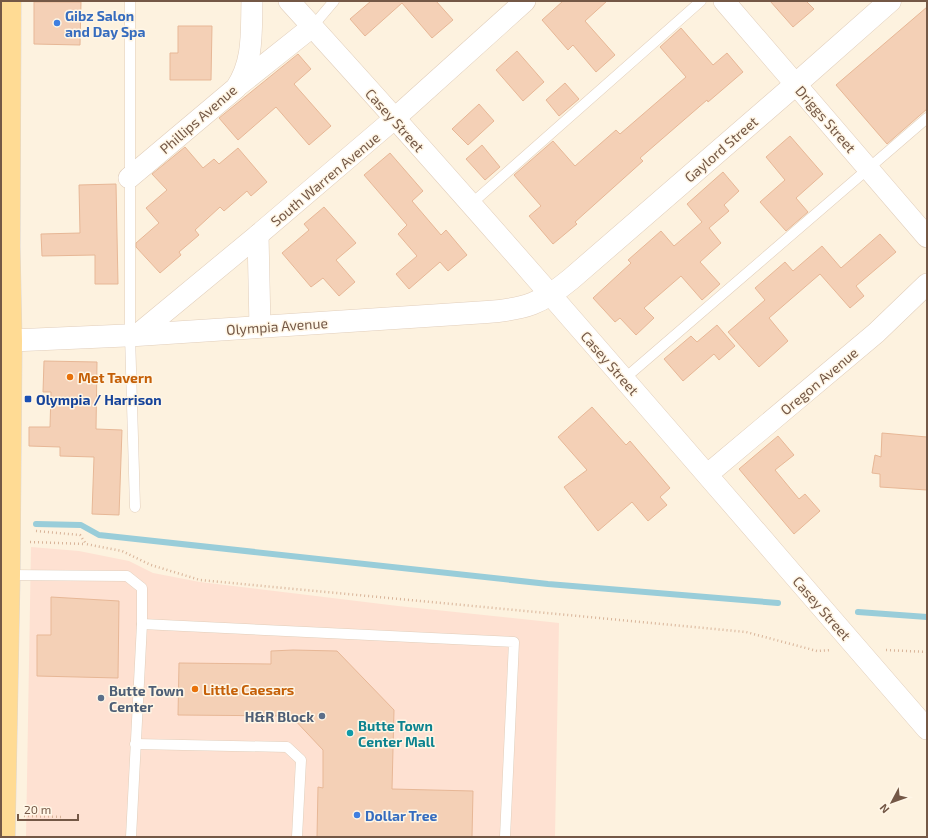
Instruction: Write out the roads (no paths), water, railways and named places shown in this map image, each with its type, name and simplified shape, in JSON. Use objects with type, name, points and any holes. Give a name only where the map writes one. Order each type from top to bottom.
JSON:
[{"type":"main road","points":[[4,837],[9,575],[6,341],[9,247],[10,1]]},
{"type":"street","name":"Phillips Avenue","points":[[129,178],[236,88],[244,76],[250,52],[252,1]]},
{"type":"street","name":"Casey Street","points":[[289,1],[708,474],[927,728]]},
{"type":"street","name":"South Warren Avenue","points":[[134,335],[258,235],[394,119],[525,1]]},
{"type":"street","name":"Driggs Street","points":[[724,1],[927,237]]},
{"type":"street","name":"Gaylord Street","points":[[550,296],[890,1]]},
{"type":"street","points":[[236,88],[312,27]]},
{"type":"street","points":[[258,235],[260,327]]},
{"type":"street","name":"Oregon Avenue","points":[[708,474],[876,333],[927,284]]},
{"type":"street","name":"Olympia Avenue","points":[[6,341],[134,335],[512,310],[526,307],[550,296]]},
{"type":"lane","points":[[130,1],[129,178],[134,335],[135,507]]},
{"type":"lane","points":[[312,27],[334,1]]},
{"type":"lane","points":[[470,205],[701,1]]},
{"type":"lane","points":[[624,379],[927,118]]},
{"type":"lane","points":[[9,575],[126,576],[142,588],[142,624],[131,837]]},
{"type":"lane","points":[[142,624],[514,642],[505,837]]},
{"type":"lane","points":[[135,744],[287,747],[301,760],[297,837]]},
{"type":"waterway","points":[[36,524],[81,525],[99,535],[548,584],[778,603]]},
{"type":"waterway","points":[[858,612],[927,617]]},
{"type":"place","name":"Gibz Salon and Day Spa","points":[[57,23]]},
{"type":"place","name":"Met Tavern","points":[[70,377]]},
{"type":"place","name":"Olympia / Harrison","points":[[28,399]]},
{"type":"place","name":"Little Caesars","points":[[195,689]]},
{"type":"place","name":"Butte Town Center","points":[[101,698]]},
{"type":"place","name":"H&R Block","points":[[322,716]]},
{"type":"place","name":"Butte Town Center Mall","points":[[350,733]]},
{"type":"place","name":"Dollar Tree","points":[[357,815]]}]
